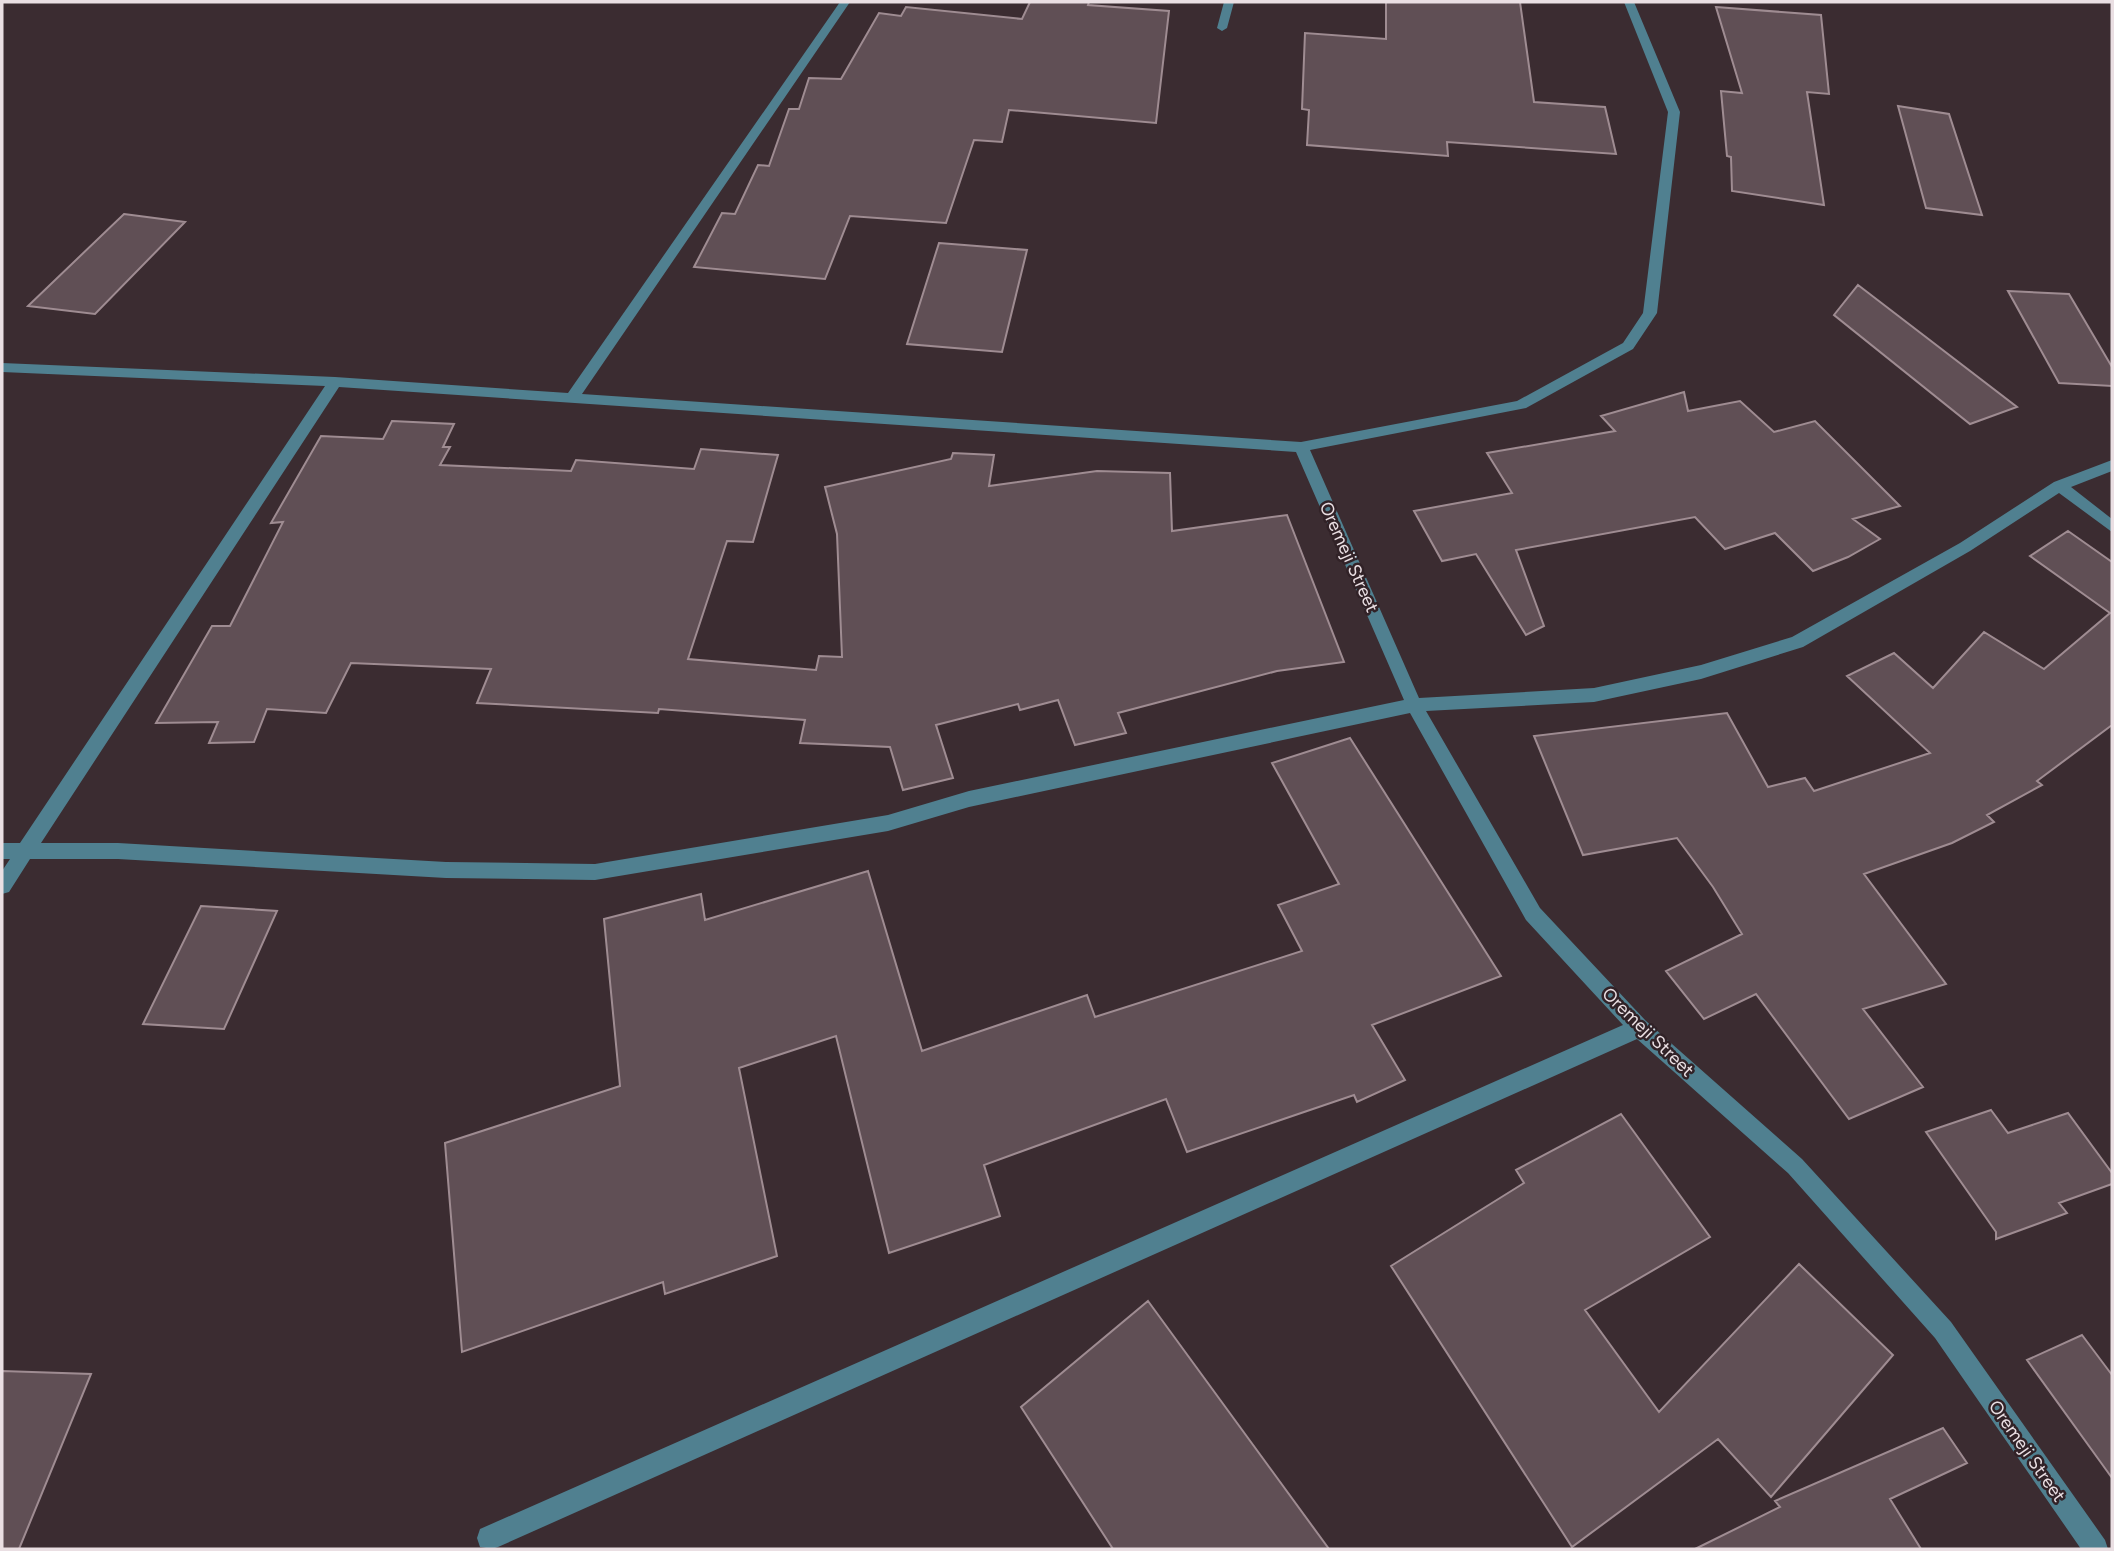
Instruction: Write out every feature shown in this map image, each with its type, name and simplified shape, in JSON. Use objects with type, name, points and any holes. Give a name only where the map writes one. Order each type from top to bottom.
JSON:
[{"type":"street","points":[[572,398],[845,2]]},
{"type":"street","points":[[1222,28],[1229,2]]},
{"type":"street","points":[[2,367],[335,382],[1301,447],[1521,405],[1628,346],[1650,313],[1674,113],[1629,2]]},
{"type":"street","points":[[2,886],[335,382]]},
{"type":"street","name":"Oremeji Street","points":[[1301,447],[1414,705],[1533,914],[1639,1028],[1794,1166],[1943,1330],[2096,1549]]},
{"type":"street","points":[[2,851],[118,851],[446,870],[594,872],[888,823],[969,799],[1414,705],[1594,695],[1701,672],[1797,642],[1965,547],[2059,486],[2112,465]]},
{"type":"street","points":[[2059,486],[2112,527]]},
{"type":"street","points":[[489,1538],[1639,1028]]},
{"type":"building","points":[[1030,2],[1089,2],[1088,5],[1169,11],[1156,123],[1009,110],[1002,142],[974,140],[946,223],[850,216],[825,279],[694,267],[722,213],[735,214],[758,165],[769,166],[789,109],[799,109],[809,78],[841,79],[879,13],[901,16],[906,7],[1022,19]]},
{"type":"building","points":[[1386,2],[1520,2],[1534,102],[1605,107],[1616,154],[1447,142],[1448,156],[1307,145],[1309,110],[1302,109],[1305,33],[1386,39]]},
{"type":"building","points":[[1716,7],[1821,15],[1829,94],[1807,92],[1824,205],[1732,191],[1731,157],[1727,156],[1721,91],[1742,93]]},
{"type":"building","points":[[1898,106],[1949,114],[1982,215],[1926,208]]},
{"type":"building","points":[[124,214],[185,222],[95,314],[28,306]]},
{"type":"building","points":[[939,243],[1027,250],[1002,352],[907,344]]},
{"type":"building","points":[[1858,285],[2017,407],[1970,424],[1834,315]]},
{"type":"building","points":[[2008,291],[2069,294],[2112,367],[2112,386],[2059,383]]},
{"type":"building","points":[[1684,392],[1688,411],[1740,401],[1774,432],[1815,421],[1900,506],[1853,519],[1880,539],[1848,557],[1813,571],[1775,533],[1725,549],[1695,517],[1516,550],[1544,626],[1526,635],[1476,554],[1442,561],[1414,511],[1512,493],[1487,453],[1615,431],[1601,416]]},
{"type":"building","points":[[392,421],[454,424],[443,447],[450,447],[440,465],[571,471],[576,460],[694,469],[701,449],[778,455],[753,542],[727,541],[688,659],[816,670],[819,656],[842,657],[837,534],[825,487],[951,459],[953,453],[994,455],[989,486],[1097,471],[1170,473],[1172,531],[1287,515],[1344,662],[1277,671],[1118,713],[1126,733],[1075,745],[1058,700],[1020,710],[1018,704],[936,725],[953,778],[903,790],[890,747],[800,743],[805,720],[659,709],[658,713],[477,703],[491,669],[351,663],[326,713],[267,709],[254,742],[209,743],[218,722],[156,723],[212,626],[230,626],[283,522],[271,523],[321,436],[383,439]]},
{"type":"building","points":[[2068,531],[2112,562],[2112,725],[2037,781],[2042,785],[1987,815],[1994,822],[1952,843],[1864,874],[1946,984],[1863,1009],[1923,1087],[1849,1119],[1756,994],[1704,1019],[1666,971],[1742,934],[1713,887],[1677,838],[1583,855],[1534,736],[1727,713],[1768,787],[1805,778],[1814,791],[1930,753],[1847,676],[1894,653],[1933,688],[1984,632],[2044,669],[2110,613],[2030,556]]},
{"type":"building","points":[[1350,738],[1501,976],[1372,1025],[1405,1080],[1357,1102],[1354,1095],[1187,1152],[1166,1099],[984,1165],[1000,1216],[889,1253],[836,1036],[739,1068],[777,1256],[665,1294],[663,1282],[462,1352],[445,1143],[620,1086],[604,919],[701,894],[705,920],[868,871],[922,1051],[1087,995],[1095,1017],[1302,951],[1278,905],[1339,884],[1272,763]]},
{"type":"building","points":[[201,906],[277,911],[224,1029],[143,1024]]},
{"type":"building","points":[[1991,1110],[2008,1133],[2068,1113],[2112,1173],[2112,1184],[2059,1203],[2067,1213],[1996,1239],[1996,1232],[1926,1132]]},
{"type":"building","points":[[1621,1114],[1710,1237],[1585,1310],[1659,1412],[1799,1264],[1893,1355],[1771,1497],[1718,1439],[1572,1547],[1391,1266],[1524,1183],[1516,1170]]},
{"type":"building","points":[[1148,1301],[1329,1549],[1113,1549],[1021,1407]]},
{"type":"building","points":[[2082,1335],[2112,1375],[2112,1478],[2027,1360]]},
{"type":"building","points":[[2,1371],[91,1374],[19,1549],[2,1549]]},
{"type":"building","points":[[1943,1428],[1967,1463],[1890,1499],[1921,1549],[1695,1549],[1780,1507],[1775,1501]]}]
